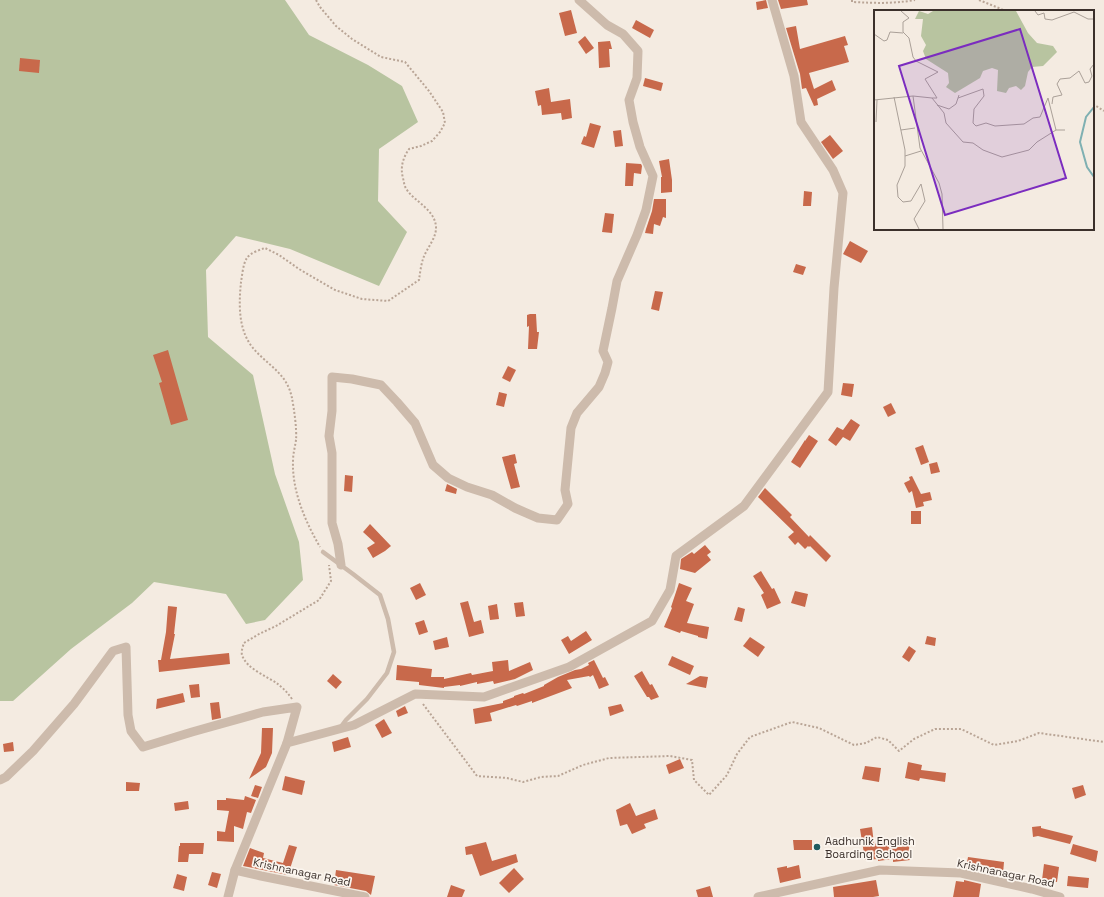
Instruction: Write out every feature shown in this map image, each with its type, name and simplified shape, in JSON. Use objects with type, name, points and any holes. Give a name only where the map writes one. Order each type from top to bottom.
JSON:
[{"type":"street","points":[[341,565],[338,544],[332,523],[332,453],[329,436],[332,411],[332,377],[352,379],[381,385],[415,424],[433,465],[448,478],[467,487],[492,495],[515,508],[538,518],[557,520],[568,504],[565,490],[571,428],[577,413],[599,387],[605,373],[608,362],[602,351],[617,281],[646,210],[653,176],[640,147],[634,128],[629,100],[637,78],[638,51],[623,34],[607,25],[579,0]]},
{"type":"street","points":[[287,743],[354,725],[415,694],[484,697],[569,667],[652,621],[670,590],[676,556],[744,506],[828,392],[834,288],[843,193],[833,170],[801,122],[794,76],[772,0]]},
{"type":"street","points":[[0,780],[6,777],[33,751],[74,704],[113,651],[126,647],[128,715],[131,731],[143,747],[263,712],[297,707],[287,743],[234,870],[228,897]]},
{"type":"street","name":"Krishnanagar Road","points":[[234,870],[364,897]]},
{"type":"street","name":"Krishnanagar Road","points":[[758,897],[880,870],[961,873],[1032,888],[1060,897]]},
{"type":"lane","points":[[323,552],[380,595],[388,619],[394,652],[386,673],[367,698],[339,729]]},
{"type":"path","points":[[297,707],[288,692],[280,685],[254,669],[245,661],[242,654],[244,643],[319,600],[331,581],[329,565],[304,515],[293,478],[292,460],[296,438],[292,399],[289,387],[279,374],[250,344],[244,331],[239,298],[246,259],[256,251],[264,248],[279,255],[335,290],[362,299],[388,301],[419,280],[423,259],[434,237],[436,227],[433,217],[405,188],[401,171],[403,158],[409,149],[432,141],[440,132],[445,123],[443,112],[429,91],[405,62],[381,57],[352,39],[336,26],[316,0]]},
{"type":"path","points":[[852,0],[852,2],[879,4],[915,0]]},
{"type":"path","points":[[979,0],[1004,10]]},
{"type":"path","points":[[1094,105],[1104,112]]},
{"type":"path","points":[[415,694],[477,776],[508,778],[522,782],[542,777],[558,776],[583,765],[609,758],[670,756],[692,760],[694,780],[709,794],[726,775],[737,754],[750,737],[792,722],[819,728],[854,745],[866,743],[877,737],[888,740],[898,751],[914,739],[935,729],[961,729],[994,745],[1018,741],[1039,733],[1104,742]]},
{"type":"green space","points":[[0,0],[285,0],[309,35],[368,65],[402,86],[418,122],[379,149],[378,201],[407,232],[379,286],[290,249],[236,236],[206,270],[208,337],[253,375],[275,474],[299,542],[303,580],[265,620],[246,624],[226,594],[154,582],[132,603],[71,649],[13,701],[0,701]]},
{"type":"building","points":[[766,0],[768,8],[757,10],[756,2]]},
{"type":"building","points":[[778,0],[807,0],[808,5],[781,9]]},
{"type":"building","points":[[571,10],[577,33],[565,36],[559,13]]},
{"type":"building","points":[[636,20],[654,30],[650,38],[632,28]]},
{"type":"building","points":[[796,26],[800,49],[845,36],[848,45],[844,46],[849,62],[809,73],[814,89],[832,80],[836,90],[817,99],[818,105],[814,106],[806,88],[802,89],[800,74],[786,28]]},
{"type":"building","points":[[585,36],[594,48],[586,54],[578,42]]},
{"type":"building","points":[[610,41],[612,49],[609,49],[610,67],[599,68],[598,42]]},
{"type":"building","points":[[20,58],[40,60],[39,73],[19,71]]},
{"type":"building","points":[[645,78],[663,83],[661,91],[643,86]]},
{"type":"building","points":[[549,88],[551,102],[570,99],[572,118],[562,120],[561,113],[542,115],[541,105],[538,106],[535,91]]},
{"type":"building","points":[[590,123],[601,126],[594,148],[581,144],[584,136],[586,137]]},
{"type":"building","points":[[621,130],[623,146],[615,147],[613,131]]},
{"type":"building","points":[[830,135],[843,151],[833,159],[821,142]]},
{"type":"building","points":[[669,159],[672,192],[661,193],[662,177],[659,161]]},
{"type":"building","points":[[626,163],[641,164],[642,166],[641,174],[634,173],[633,186],[625,186]]},
{"type":"building","points":[[804,191],[812,192],[811,206],[803,206]]},
{"type":"building","points":[[654,199],[666,199],[666,218],[663,217],[660,226],[654,224],[653,234],[645,233],[652,211]]},
{"type":"building","points":[[605,213],[614,214],[612,233],[602,232]]},
{"type":"building","points":[[850,241],[868,251],[861,263],[843,254]]},
{"type":"building","points":[[796,264],[806,267],[803,275],[793,272]]},
{"type":"building","points":[[655,291],[663,292],[659,311],[651,309]]},
{"type":"building","points":[[536,314],[537,332],[539,332],[537,349],[528,349],[529,326],[527,327],[527,315]]},
{"type":"building","points":[[168,350],[188,420],[171,425],[159,383],[162,382],[153,355]]},
{"type":"building","points":[[508,366],[516,370],[510,382],[502,378]]},
{"type":"building","points":[[843,383],[854,384],[852,397],[841,395]]},
{"type":"building","points":[[499,392],[507,394],[504,407],[496,405]]},
{"type":"building","points":[[891,403],[896,413],[888,417],[883,407]]},
{"type":"building","points":[[851,419],[860,425],[850,441],[843,437],[836,446],[828,440],[837,427],[843,430]]},
{"type":"building","points":[[809,435],[818,441],[800,468],[791,462]]},
{"type":"building","points":[[923,445],[929,462],[921,465],[915,448]]},
{"type":"building","points":[[515,454],[517,463],[514,464],[520,487],[511,489],[502,457]]},
{"type":"building","points":[[937,462],[940,472],[931,474],[929,464]]},
{"type":"building","points":[[345,475],[353,476],[352,492],[344,491]]},
{"type":"building","points":[[912,476],[921,494],[930,492],[932,500],[923,502],[924,506],[916,508],[912,491],[909,493],[904,483],[910,480],[909,477]]},
{"type":"building","points":[[447,484],[457,489],[456,494],[445,491]]},
{"type":"building","points":[[765,488],[792,515],[790,517],[809,537],[810,535],[831,556],[826,562],[810,546],[805,549],[798,542],[795,545],[788,537],[794,532],[758,497]]},
{"type":"building","points":[[911,511],[921,511],[921,524],[911,524]]},
{"type":"building","points":[[370,524],[391,546],[373,558],[367,548],[375,543],[363,532]]},
{"type":"building","points":[[705,545],[711,552],[707,555],[711,560],[695,573],[680,569],[681,559],[692,552],[694,554]]},
{"type":"building","points":[[761,571],[772,589],[774,588],[781,603],[767,609],[761,595],[764,593],[753,576]]},
{"type":"building","points":[[420,583],[426,595],[416,600],[410,588]]},
{"type":"building","points":[[679,583],[692,588],[686,601],[694,604],[687,623],[709,627],[707,639],[681,631],[680,633],[664,627],[672,608],[671,607]]},
{"type":"building","points":[[795,591],[808,594],[805,607],[791,603]]},
{"type":"building","points":[[468,601],[474,622],[481,620],[484,633],[469,637],[460,603]]},
{"type":"building","points":[[523,602],[525,616],[516,617],[514,603]]},
{"type":"building","points":[[497,604],[499,619],[490,620],[488,606]]},
{"type":"building","points":[[168,606],[177,607],[175,634],[170,659],[229,653],[230,664],[159,672],[158,660],[161,660],[166,632]]},
{"type":"building","points":[[738,607],[745,609],[742,622],[734,620]]},
{"type":"building","points":[[424,620],[428,632],[419,635],[415,623]]},
{"type":"building","points":[[586,631],[592,640],[569,654],[561,640],[568,636],[571,641]]},
{"type":"building","points":[[927,636],[936,638],[935,646],[925,644]]},
{"type":"building","points":[[447,637],[449,647],[435,650],[433,641]]},
{"type":"building","points":[[750,637],[765,647],[758,657],[743,646]]},
{"type":"building","points":[[909,646],[916,651],[909,662],[902,657]]},
{"type":"building","points":[[672,656],[694,666],[690,675],[668,665]]},
{"type":"building","points":[[508,660],[509,671],[530,662],[533,670],[515,679],[494,684],[493,681],[477,684],[477,682],[444,688],[419,685],[419,682],[396,680],[397,665],[432,669],[431,677],[444,677],[444,679],[471,673],[472,675],[493,671],[492,662]]},
{"type":"building","points":[[594,660],[603,678],[605,677],[609,685],[599,689],[593,675],[590,677],[567,680],[572,688],[532,703],[532,701],[490,713],[492,721],[475,724],[473,709],[503,703],[503,701],[514,696],[524,694],[544,686],[558,677],[581,669],[589,665],[588,663]]},
{"type":"building","points":[[642,671],[650,685],[652,684],[659,697],[651,700],[647,697],[634,676]]},
{"type":"building","points":[[333,674],[342,682],[336,689],[327,681]]},
{"type":"building","points":[[700,676],[708,677],[706,688],[686,684]]},
{"type":"building","points":[[199,684],[200,697],[191,698],[189,685]]},
{"type":"building","points":[[183,693],[185,702],[156,709],[157,699]]},
{"type":"building","points":[[219,702],[221,718],[212,720],[210,703]]},
{"type":"building","points":[[621,704],[624,711],[610,716],[608,707]]},
{"type":"building","points":[[405,706],[408,713],[398,717],[396,711]]},
{"type":"building","points":[[384,719],[392,733],[382,738],[375,725]]},
{"type":"building","points":[[262,728],[273,728],[272,753],[266,767],[249,779],[261,753]]},
{"type":"building","points":[[348,737],[351,747],[334,752],[332,742]]},
{"type":"building","points":[[13,742],[14,751],[4,752],[3,744]]},
{"type":"building","points":[[680,759],[684,768],[669,774],[666,765]]},
{"type":"building","points":[[908,762],[922,765],[921,770],[946,773],[945,782],[920,778],[919,781],[905,778]]},
{"type":"building","points":[[865,766],[881,768],[879,782],[862,779]]},
{"type":"building","points":[[285,776],[305,781],[302,795],[282,790]]},
{"type":"building","points":[[126,782],[140,783],[139,791],[126,791]]},
{"type":"building","points":[[255,785],[262,787],[258,798],[251,796]]},
{"type":"building","points":[[1083,785],[1086,795],[1075,799],[1072,788]]},
{"type":"building","points":[[245,796],[256,800],[251,813],[247,812],[243,829],[234,826],[234,842],[217,841],[217,831],[225,832],[229,811],[217,810],[217,800],[226,800],[226,798],[244,800]]},
{"type":"building","points":[[188,801],[189,809],[175,811],[174,803]]},
{"type":"building","points":[[630,803],[636,816],[655,809],[658,819],[644,824],[646,828],[632,834],[627,824],[620,826],[616,810]]},
{"type":"building","points":[[1041,826],[1041,828],[1073,836],[1070,844],[1038,836],[1033,837],[1032,827]]},
{"type":"building","points":[[872,827],[874,844],[888,842],[889,848],[909,846],[910,860],[893,862],[893,859],[878,861],[878,859],[865,860],[860,829]]},
{"type":"building","points":[[793,840],[812,840],[812,850],[794,850]]},
{"type":"building","points":[[486,842],[492,861],[516,854],[518,862],[480,876],[472,854],[466,855],[465,847]]},
{"type":"building","points":[[180,843],[204,843],[203,854],[189,854],[188,862],[178,862]]},
{"type":"building","points":[[1073,844],[1098,851],[1096,862],[1070,854]]},
{"type":"building","points":[[289,845],[297,847],[288,875],[243,866],[250,848],[264,853],[263,858],[283,863]]},
{"type":"building","points":[[968,857],[1004,862],[1003,874],[983,872],[966,868]]},
{"type":"building","points":[[1044,864],[1059,867],[1057,882],[1042,880]]},
{"type":"building","points":[[799,865],[801,878],[780,883],[777,868],[787,866],[787,868]]},
{"type":"building","points":[[514,868],[524,879],[509,893],[499,883]]},
{"type":"building","points":[[336,870],[375,876],[371,895],[366,891],[334,885]]},
{"type":"building","points":[[212,872],[221,874],[217,888],[208,885]]},
{"type":"building","points":[[177,874],[187,877],[184,891],[173,888]]},
{"type":"building","points":[[1068,876],[1089,878],[1088,888],[1067,886]]},
{"type":"building","points":[[876,880],[879,896],[834,897],[833,887]]},
{"type":"building","points":[[964,880],[981,884],[979,897],[953,897],[956,881],[964,882]]},
{"type":"building","points":[[451,885],[465,890],[462,897],[447,897]]},
{"type":"building","points":[[710,886],[713,897],[698,897],[696,890]]},
{"type":"place","name":"Aadhunik English Boarding School","points":[[817,847]]}]
